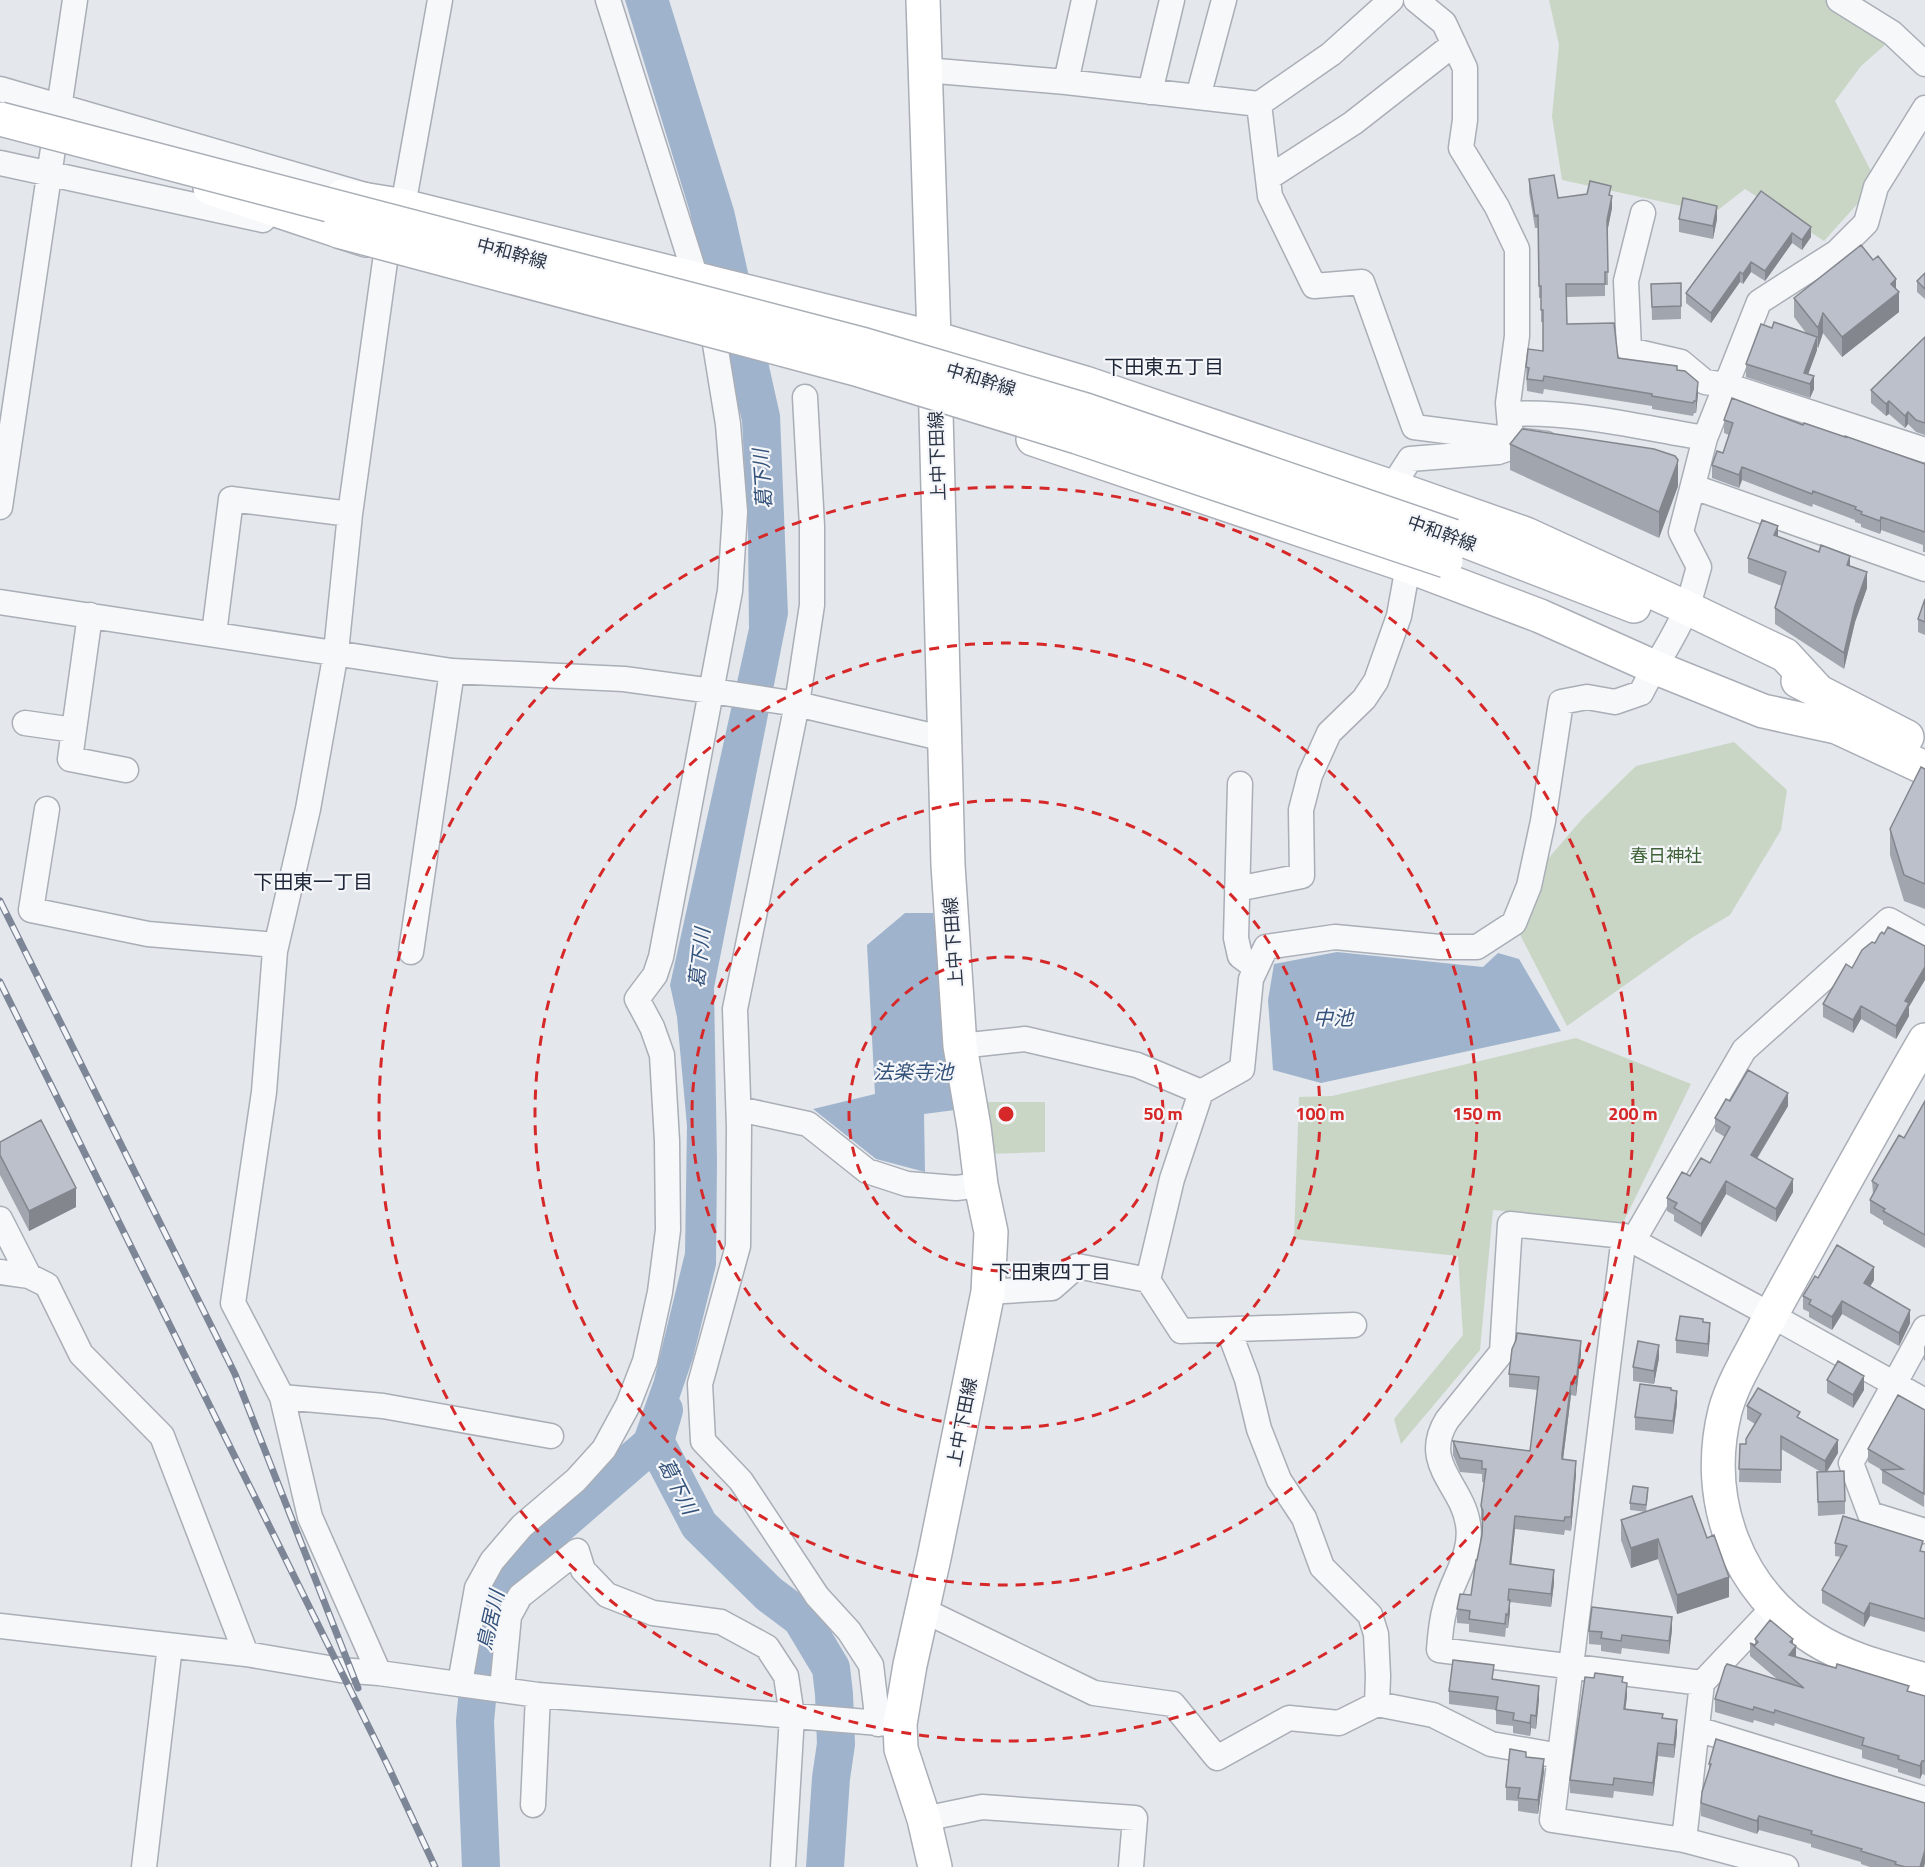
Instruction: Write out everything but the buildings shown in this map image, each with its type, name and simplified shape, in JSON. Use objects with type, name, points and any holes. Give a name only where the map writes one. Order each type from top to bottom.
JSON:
[{"type":"main road","name":"上中下田線","points":[[923,0],[948,866],[960,1046],[981,1185],[991,1232],[988,1292],[923,1610],[910,1665],[889,1724],[901,1749],[924,1819],[935,1867]]},
{"type":"main road","points":[[0,120],[54,140],[213,189],[387,247],[715,344],[804,383],[935,406],[1408,566],[1540,616],[1785,655],[1819,692],[1925,746]]},
{"type":"main road","name":"中和幹線","points":[[0,120],[866,345],[1086,410],[1449,548],[1672,637]]},
{"type":"main road","points":[[0,133],[54,140],[229,178],[403,206],[934,338],[1085,383],[1526,534],[1672,637],[1763,711],[1836,727],[1925,768]]},
{"type":"main road","name":"中和幹線","points":[[0,141],[856,369],[1449,548]]},
{"type":"main road","points":[[1925,1040],[1735,1383],[1725,1410],[1718,1459],[1720,1502],[1730,1536],[1743,1564],[1774,1607],[1814,1639],[1838,1651],[1865,1662],[1925,1680]]},
{"type":"street","points":[[0,507],[75,0]]},
{"type":"street","points":[[403,206],[440,0]]},
{"type":"street","points":[[1066,82],[1084,0]]},
{"type":"street","points":[[1150,92],[1172,0]]},
{"type":"street","points":[[1198,97],[1224,0]]},
{"type":"street","points":[[925,70],[1066,82],[1259,104],[1331,54],[1372,9],[1391,0]]},
{"type":"street","points":[[1392,487],[1410,459],[1498,452],[1510,448],[1508,403],[1517,336],[1517,249],[1497,207],[1461,148],[1465,120],[1465,68],[1444,23],[1416,0]]},
{"type":"street","points":[[1839,0],[1892,33],[1925,64]]},
{"type":"street","points":[[460,1683],[477,1588],[492,1560],[522,1526],[576,1480],[604,1449],[628,1405],[645,1361],[660,1292],[668,1230],[667,1141],[662,1055],[652,1027],[637,999],[655,975],[661,957],[730,591],[735,512],[728,424],[715,344],[696,278],[603,1]]},
{"type":"street","points":[[1268,178],[1353,123],[1454,44]]},
{"type":"street","points":[[0,89],[54,140]]},
{"type":"street","points":[[1259,104],[1270,196],[1314,286],[1362,282],[1414,427],[1567,447]]},
{"type":"street","points":[[1148,1280],[1172,1179],[1201,1092],[1242,1069],[1251,979],[1266,947],[1335,937],[1440,947],[1477,948],[1514,923],[1529,886],[1543,820],[1561,702],[1587,697],[1615,702],[1641,693],[1672,637],[1699,567],[1681,532],[1689,476],[1759,302],[1837,252],[1866,223],[1876,187],[1925,108]]},
{"type":"street","points":[[0,163],[54,140]]},
{"type":"street","points":[[1643,213],[1626,280],[1629,350],[1681,362],[1705,382],[1726,385],[1925,450]]},
{"type":"street","points":[[379,1673],[310,1517],[282,1397],[233,1303],[264,1092],[276,945],[308,809],[336,652],[350,514],[387,247]]},
{"type":"street","points":[[0,1626],[246,1654],[340,1670],[460,1683],[538,1695],[889,1724],[872,1665],[849,1631],[817,1596],[741,1481],[704,1441],[700,1384],[738,1246],[739,1109],[735,1009],[796,704],[812,605],[812,526],[804,383]]},
{"type":"street","points":[[1509,414],[1533,413],[1590,419],[1705,438]]},
{"type":"street","points":[[1689,476],[1925,569]]},
{"type":"street","points":[[214,634],[231,499],[350,514]]},
{"type":"street","points":[[1237,889],[1302,876],[1301,810],[1311,774],[1329,733],[1364,699],[1376,681],[1399,616],[1408,566]]},
{"type":"street","points":[[0,602],[452,670],[624,680],[711,691],[796,704],[945,739]]},
{"type":"street","points":[[90,615],[70,759],[126,770]]},
{"type":"street","points":[[411,952],[452,670]]},
{"type":"street","points":[[25,723],[74,730]]},
{"type":"street","points":[[1240,784],[1236,938],[1240,956],[1256,968]]},
{"type":"street","points":[[47,809],[31,910],[148,933],[276,945]]},
{"type":"street","points":[[1786,1867],[1684,1840],[1552,1820],[1629,1238],[1744,1050],[1889,920],[1925,940]]},
{"type":"street","points":[[960,1046],[1025,1039],[1137,1065],[1201,1092]]},
{"type":"street","points":[[739,1109],[808,1125],[867,1171],[897,1181],[907,1184],[956,1188],[981,1185]]},
{"type":"street","points":[[0,1219],[29,1276]]},
{"type":"street","points":[[1701,1683],[1439,1650],[1445,1607],[1467,1553],[1468,1523],[1463,1508],[1442,1470],[1438,1457],[1438,1444],[1441,1430],[1447,1420],[1502,1352],[1510,1224],[1629,1238],[1925,1401]]},
{"type":"street","points":[[988,1292],[1052,1288],[1077,1266],[1148,1280],[1181,1331],[1354,1325]]},
{"type":"street","points":[[0,1272],[29,1276],[46,1285],[81,1354],[162,1436],[246,1654]]},
{"type":"street","points":[[1925,1328],[1851,1463],[1870,1514],[1925,1531]]},
{"type":"street","points":[[1228,1330],[1247,1378],[1259,1430],[1279,1480],[1304,1518],[1322,1567],[1370,1615],[1376,1634],[1377,1704]]},
{"type":"street","points":[[282,1397],[383,1406],[551,1436]]},
{"type":"street","points":[[502,1689],[509,1616],[520,1596],[577,1551],[583,1570],[607,1595],[653,1612],[721,1622],[767,1647],[786,1676],[792,1716],[783,1867]]},
{"type":"street","points":[[1684,1840],[1701,1683],[1774,1607]]},
{"type":"street","points":[[923,1610],[1094,1693],[1173,1704],[1216,1758],[1289,1718],[1339,1723],[1377,1704],[1433,1715],[1491,1744],[1560,1756]]},
{"type":"street","points":[[144,1867],[170,1646]]},
{"type":"street","points":[[533,1805],[538,1695]]},
{"type":"street","points":[[1697,1729],[1925,1799]]},
{"type":"street","points":[[924,1819],[982,1807],[1135,1818],[1131,1867]]},
{"type":"green space","points":[[1549,0],[1826,0],[1886,44],[1861,66],[1835,101],[1871,171],[1860,201],[1824,241],[1745,189],[1714,213],[1562,180],[1552,116],[1559,45]]},
{"type":"green space","name":"春日神社","points":[[1734,742],[1787,790],[1781,830],[1730,915],[1693,937],[1567,1026],[1514,923],[1547,860],[1583,818],[1636,766]]},
{"type":"green space","points":[[1576,1038],[1691,1084],[1623,1223],[1493,1210],[1480,1350],[1401,1444],[1394,1419],[1463,1335],[1458,1256],[1294,1239],[1299,1097],[1332,1096]]},
{"type":"green space","points":[[978,1102],[1045,1102],[1045,1152],[987,1154]]},
{"type":"water","points":[[625,0],[669,0],[734,210],[780,415],[788,614],[714,988],[716,1265],[693,1358],[669,1429],[672,1454],[645,1465],[632,1442],[654,1380],[685,1253],[687,1126],[677,1017],[670,985],[749,628],[748,534],[742,421],[689,209]]},
{"type":"water","name":"法楽寺池","points":[[905,913],[933,913],[955,1110],[924,1114],[925,1172],[876,1159],[813,1109],[875,1094],[867,945]]},
{"type":"water","name":"中池","points":[[1337,952],[1483,967],[1498,953],[1519,959],[1561,1031],[1321,1083],[1273,1070],[1268,1000],[1274,964]]},
{"type":"waterway","name":"葛下川","points":[[664,1410],[655,1441],[699,1525],[769,1594],[801,1618],[831,1668],[836,1744],[831,1778],[825,1867]]},
{"type":"waterway","name":"鳥居川","points":[[481,1867],[475,1721],[484,1630],[495,1586],[519,1559],[655,1441]]},
{"type":"railway","points":[[0,901],[235,1374],[358,1688]]},
{"type":"railway","points":[[0,982],[388,1766],[435,1867]]},
{"type":"district","name":"下田東五丁目","points":[[1164,366]]},
{"type":"district","name":"下田東一丁目","points":[[313,881]]},
{"type":"district","name":"下田東四丁目","points":[[1051,1271]]}]
